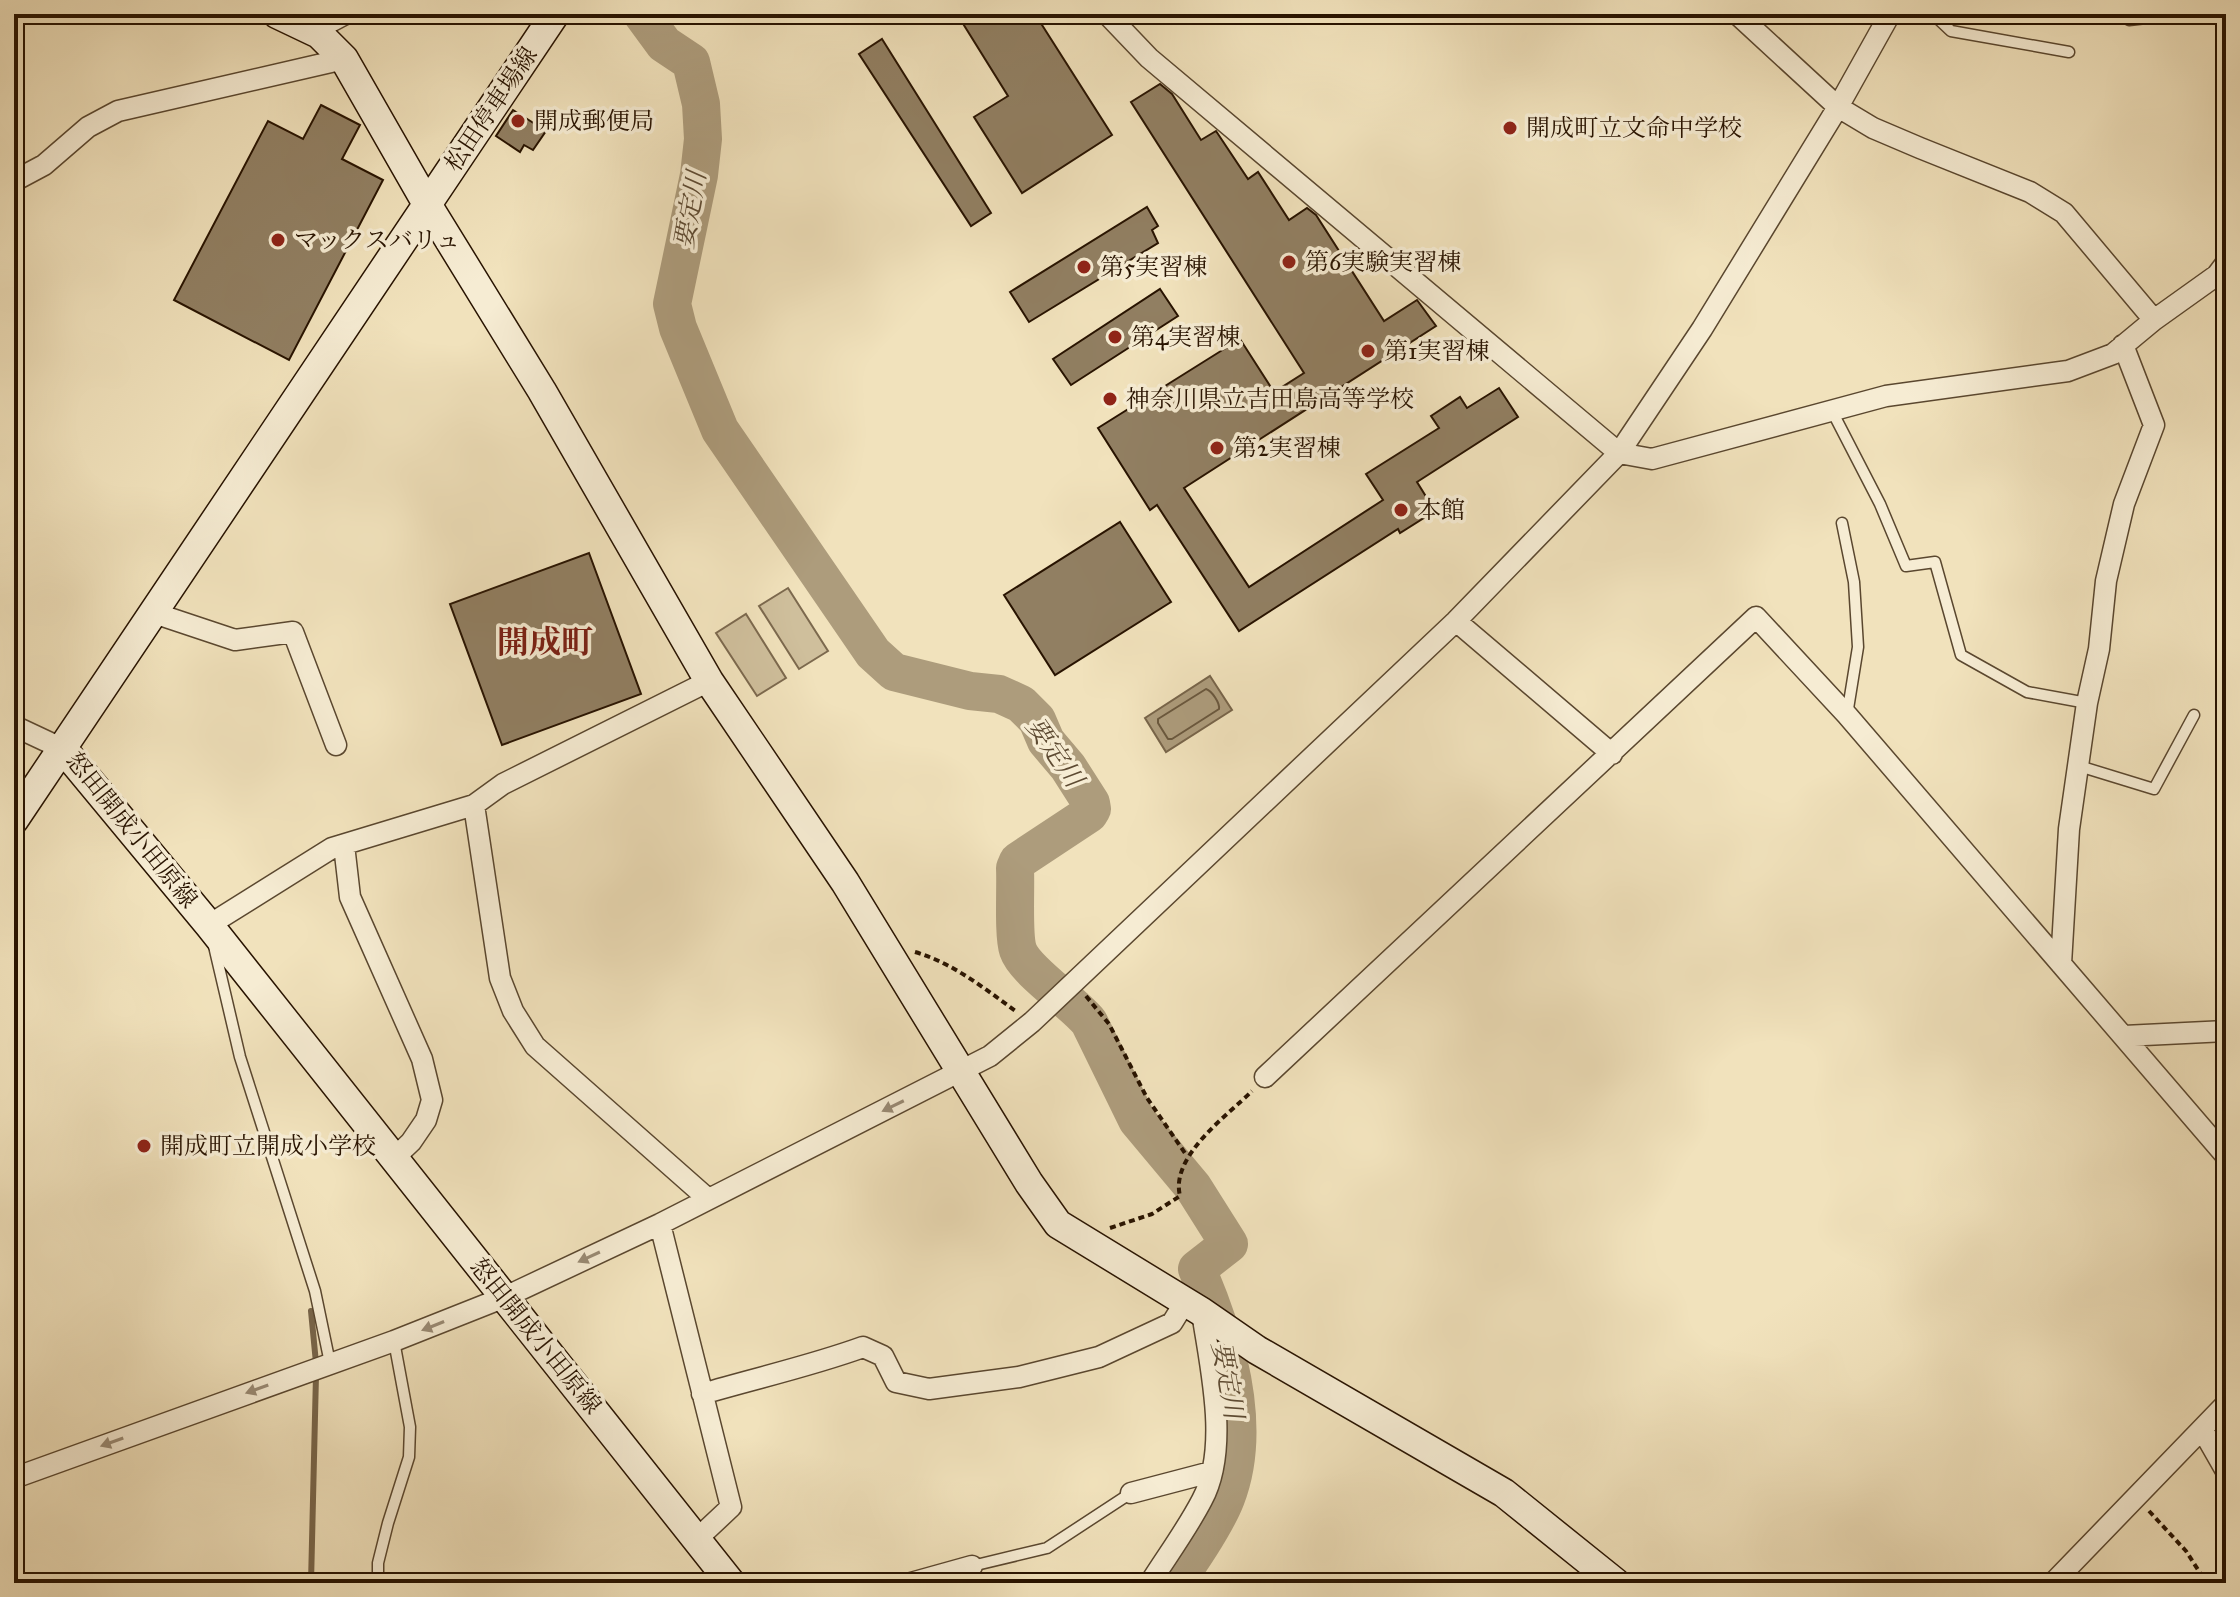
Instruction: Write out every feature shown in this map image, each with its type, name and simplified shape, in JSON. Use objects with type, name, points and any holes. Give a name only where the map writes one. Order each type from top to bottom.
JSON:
[{"type":"main road","points":[[277,14],[319,34],[344,59],[427,204],[542,391],[709,681],[885,945],[1029,1183],[1058,1224],[1194,1307],[1257,1350],[1504,1493],[1616,1583]]},
{"type":"main road","name":"松田停車場線","points":[[427,204],[555,14]]},
{"type":"main road","name":"怒田開成小田原線","points":[[427,204],[63,749],[209,925],[392,1160],[505,1297],[731,1583]]},
{"type":"main road","points":[[14,820],[63,749]]},
{"type":"street","points":[[1107,14],[1161,68],[1619,453],[1652,459],[1886,396],[2068,371],[2113,354],[2154,320],[2223,274]]},
{"type":"street","points":[[1737,14],[1838,107],[1873,128],[2030,192],[2064,213],[2154,320]]},
{"type":"street","points":[[14,1478],[394,1341],[505,1297],[660,1224],[990,1056],[1066,991],[1456,621],[1619,453],[1702,329],[1838,107],[1890,14]]},
{"type":"street","points":[[18,179],[44,165],[88,127],[118,111],[344,59]]},
{"type":"street","points":[[2061,964],[2069,829],[2087,703],[2099,649],[2106,581],[2124,504],[2154,425],[2123,345]]},
{"type":"street","points":[[154,613],[235,640],[293,632],[336,745]]},
{"type":"street","points":[[1265,1077],[1756,617],[1847,715],[2226,1156]]},
{"type":"street","points":[[1456,621],[1612,754]]},
{"type":"street","points":[[209,925],[332,848],[474,805],[503,784],[709,681]]},
{"type":"street","points":[[14,726],[63,749]]},
{"type":"street","points":[[474,805],[500,978],[513,1011],[535,1046],[707,1198]]},
{"type":"street","points":[[344,845],[350,897],[422,1059],[432,1100],[426,1120],[411,1142],[392,1160]]},
{"type":"street","points":[[2124,1036],[2226,1031]]},
{"type":"street","points":[[660,1224],[731,1507],[697,1539]]},
{"type":"street","points":[[702,1394],[782,1370],[821,1362],[863,1347],[883,1356],[896,1382],[929,1389],[1019,1377],[1099,1357],[1172,1323],[1194,1307],[1215,1401],[1214,1457],[1204,1498],[1150,1583]]},
{"type":"street","points":[[2053,1583],[2226,1404]]},
{"type":"street","points":[[2202,1429],[2226,1471]]},
{"type":"street","points":[[1131,1493],[1211,1472]]},
{"type":"street","points":[[911,1583],[972,1566]]},
{"type":"lane","points":[[319,34],[356,14]]},
{"type":"lane","points":[[1933,14],[1951,31],[2069,52]]},
{"type":"lane","points":[[2129,20],[2181,14]]},
{"type":"lane","points":[[14,156],[18,179]]},
{"type":"lane","points":[[1832,411],[1880,504],[1906,566],[1935,562],[1961,655],[2027,692],[2087,703]]},
{"type":"lane","points":[[1842,523],[1854,582],[1858,647],[1847,715]]},
{"type":"lane","points":[[2079,766],[2154,789],[2194,715]]},
{"type":"lane","points":[[209,925],[240,1057],[315,1291],[330,1363]]},
{"type":"lane","points":[[378,1583],[378,1563],[409,1457],[410,1427],[394,1341]]},
{"type":"lane","points":[[972,1566],[1047,1548],[1131,1493]]},
{"type":"path","points":[[885,945],[932,957],[1032,1022]]},
{"type":"path","points":[[1066,991],[1109,1024],[1147,1098],[1187,1156]]},
{"type":"path","points":[[1081,1238],[1152,1214],[1180,1196],[1178,1187],[1187,1156],[1265,1077]]},
{"type":"path","points":[[2136,1498],[2186,1551],[2204,1579],[2211,1583]]},
{"type":"shaded area","points":[[788,588],[828,651],[799,669],[759,606]]},
{"type":"shaded area","points":[[746,614],[786,678],[757,696],[716,633]]},
{"type":"water","points":[[1210,676],[1232,710],[1166,752],[1145,718]]},
{"type":"building","points":[[957,14],[1035,14],[1112,135],[1022,193],[974,117],[1008,96]]},
{"type":"building","points":[[882,39],[991,213],[971,226],[859,54]]},
{"type":"building","points":[[1160,84],[1172,94],[1201,140],[1216,131],[1248,179],[1258,172],[1289,220],[1307,208],[1316,215],[1384,321],[1417,300],[1436,326],[1184,488],[1249,587],[1383,500],[1366,474],[1439,428],[1431,416],[1460,397],[1467,408],[1499,388],[1518,417],[1417,482],[1435,511],[1400,533],[1398,529],[1239,631],[1157,505],[1150,510],[1098,428],[1240,339],[1274,392],[1304,373],[1131,102]]},
{"type":"building","name":"マックスバリュ","points":[[321,105],[360,125],[342,159],[383,180],[289,360],[174,300],[268,121],[303,139]]},
{"type":"building","name":"開成郵便局","points":[[513,110],[546,131],[533,150],[524,145],[520,152],[496,136]]},
{"type":"building","name":"第5実習棟","points":[[1147,207],[1158,226],[1152,230],[1158,243],[1029,322],[1010,292]]},
{"type":"building","name":"第4実習棟","points":[[1160,289],[1178,316],[1071,385],[1053,359]]},
{"type":"building","points":[[1120,522],[1171,602],[1055,675],[1004,595]]},
{"type":"building","points":[[589,553],[641,694],[502,745],[450,604]]},
{"type":"waterway","name":"要定川","points":[[642,14],[664,44],[691,62],[701,104],[703,139],[699,175],[672,304],[678,328],[720,430],[873,653],[894,672],[970,691],[999,694],[1021,704],[1037,720],[1046,741],[1068,767],[1091,803],[1089,814],[1018,861],[1015,868],[1018,950],[1039,977],[1089,1022],[1137,1120],[1193,1187],[1229,1244],[1197,1269],[1218,1323],[1233,1382],[1237,1412],[1234,1470],[1216,1519],[1175,1583]]},
{"type":"waterway","points":[[311,1311],[316,1363]]},
{"type":"waterway","points":[[311,1583],[316,1375]]},
{"type":"place","name":"開成郵便局","points":[[518,121]]},
{"type":"place","name":"開成町立文命中学校","points":[[1510,128]]},
{"type":"place","name":"マックスバリュ","points":[[278,240]]},
{"type":"place","name":"第6実験実習棟","points":[[1289,262]]},
{"type":"place","name":"第5実習棟","points":[[1084,267]]},
{"type":"place","name":"第4実習棟","points":[[1115,337]]},
{"type":"place","name":"第1実習棟","points":[[1368,351]]},
{"type":"place","name":"神奈川県立吉田島高等学校","points":[[1110,399]]},
{"type":"place","name":"第2実習棟","points":[[1217,448]]},
{"type":"place","name":"本館","points":[[1401,510]]},
{"type":"place","name":"開成町立開成小学校","points":[[144,1146]]},
{"type":"district","name":"開成町","points":[[545,642]]}]
